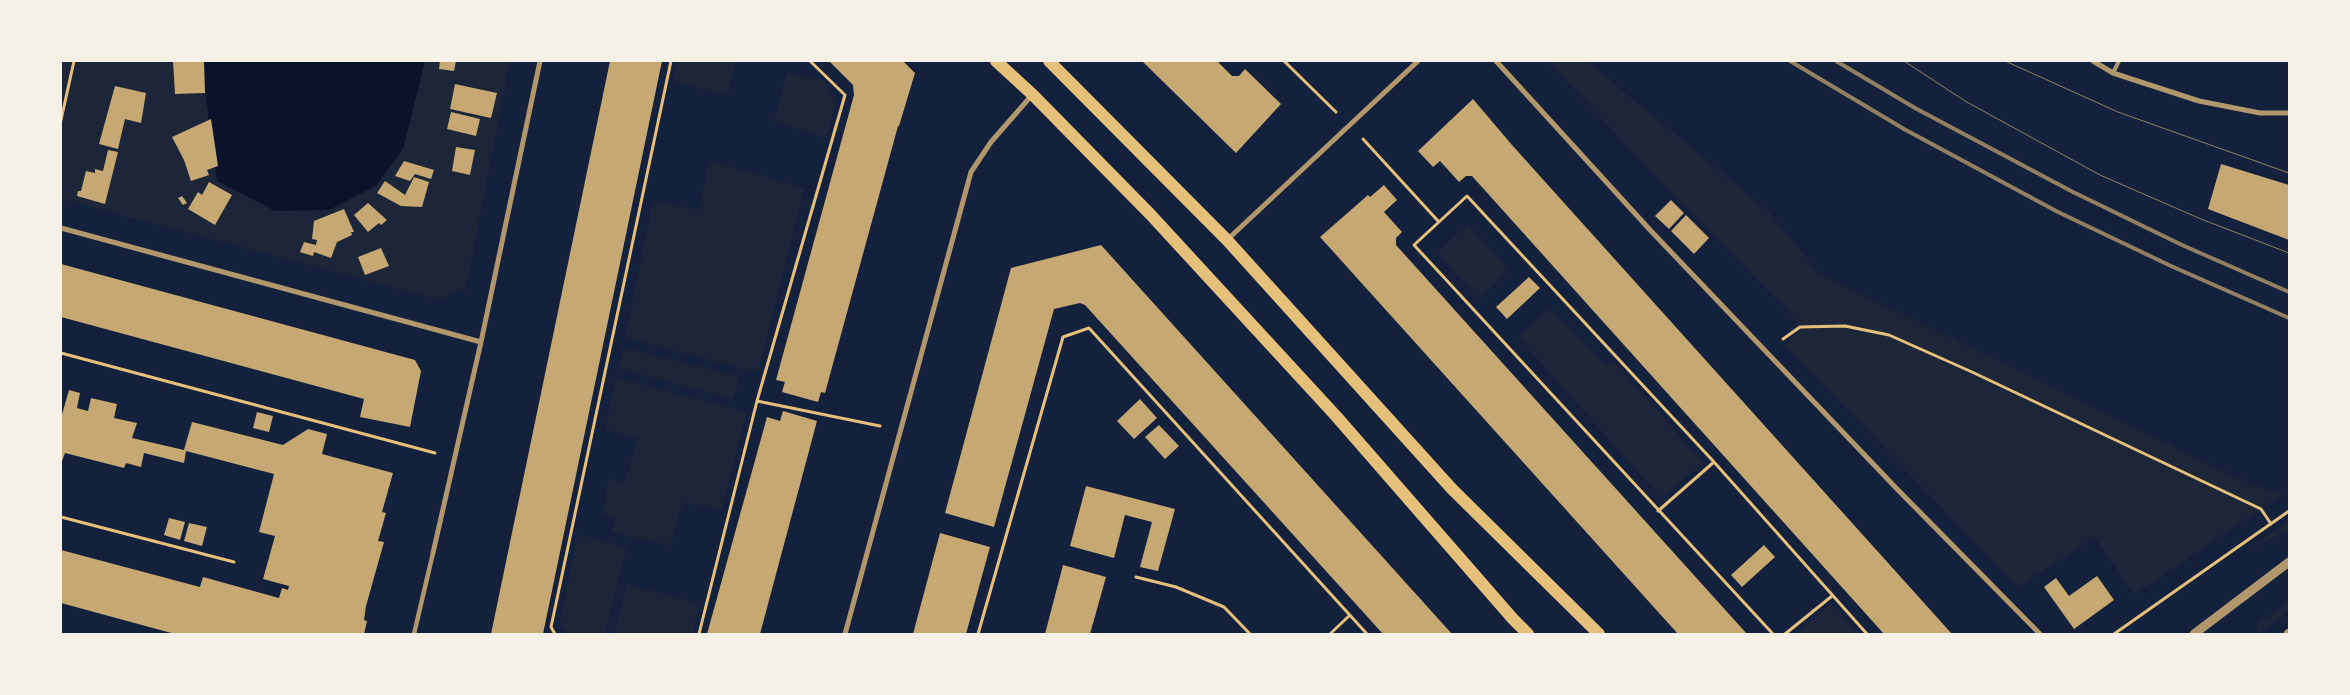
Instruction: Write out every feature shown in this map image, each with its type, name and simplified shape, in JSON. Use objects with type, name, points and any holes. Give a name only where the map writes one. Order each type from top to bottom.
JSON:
[{"type":"main road","points":[[996,61],[1033,95],[1150,214],[1336,416],[1513,620],[1528,634]]},
{"type":"main road","points":[[1049,61],[1227,240],[1452,489],[1598,634]]},
{"type":"main road","points":[[1513,620],[1522,634]]},
{"type":"street","points":[[414,634],[481,342],[540,61]]},
{"type":"street","points":[[1227,240],[1418,61]]},
{"type":"street","points":[[1496,61],[1651,231],[1898,490],[2040,634]]},
{"type":"street","points":[[2093,61],[2113,74],[2199,101],[2260,113],[2289,112]]},
{"type":"street","points":[[845,634],[971,172],[991,142],[1033,95]]},
{"type":"street","points":[[61,228],[481,342]]},
{"type":"street","points":[[2194,634],[2289,562]]},
{"type":"lane","points":[[2113,74],[2118,61]]},
{"type":"path","points":[[61,120],[74,61]]},
{"type":"path","points":[[555,634],[551,627],[671,61]]},
{"type":"path","points":[[699,634],[757,401],[845,95],[810,61]]},
{"type":"path","points":[[1284,61],[1350,125],[1439,222]]},
{"type":"path","points":[[1773,634],[1658,512],[1414,245],[1467,196],[1714,462],[1867,634]]},
{"type":"path","points":[[1766,351],[1800,327],[1846,326],[1889,335],[1972,372],[2262,509],[2271,524]]},
{"type":"path","points":[[978,634],[1063,337],[1089,328],[1367,634]]},
{"type":"path","points":[[61,352],[372,434],[455,459]]},
{"type":"path","points":[[757,401],[901,430]]},
{"type":"path","points":[[1658,512],[1714,462]]},
{"type":"path","points":[[2114,634],[2289,511]]},
{"type":"path","points":[[61,516],[234,562]]},
{"type":"path","points":[[1136,577],[1169,585],[1218,604],[1235,617],[1250,634]]},
{"type":"path","points":[[1785,634],[1832,596]]},
{"type":"path","points":[[1330,634],[1350,615]]},
{"type":"shaded area","points":[[61,61],[510,61],[466,289],[439,300],[61,199]]},
{"type":"shaded area","points":[[201,61],[425,61],[403,149],[376,186],[329,210],[275,211],[217,181]]},
{"type":"shaded area","points":[[677,61],[736,61],[727,96],[672,81]]},
{"type":"shaded area","points":[[1548,61],[1587,61],[1768,211],[1819,273],[2251,484],[2283,494],[2134,595],[2095,537],[2018,587],[1784,344],[1801,329],[1786,309],[1661,182]]},
{"type":"shaded area","points":[[787,73],[824,80],[836,100],[826,138],[774,121]]},
{"type":"shaded area","points":[[709,160],[805,188],[758,373],[625,338],[653,200],[699,210]]},
{"type":"shaded area","points":[[1468,224],[1510,270],[1478,299],[1437,252]]},
{"type":"shaded area","points":[[1550,308],[1607,366],[1613,359],[1703,463],[1661,498],[1518,337]]},
{"type":"shaded area","points":[[622,347],[739,376],[733,399],[619,369]]},
{"type":"shaded area","points":[[616,377],[747,412],[721,510],[683,502],[670,546],[611,532],[615,517],[602,514],[609,479],[625,482],[637,439],[605,429]]},
{"type":"shaded area","points":[[2289,521],[2289,531],[2251,548],[2251,546]]},
{"type":"shaded area","points":[[582,535],[627,548],[605,634],[568,634],[560,623],[577,538]]},
{"type":"shaded area","points":[[627,584],[696,602],[699,608],[692,634],[614,634]]},
{"type":"shaded area","points":[[1831,602],[1860,634],[1796,634]]},
{"type":"shaded area","points":[[2289,602],[2289,611],[2261,632],[2257,631],[2256,625]]},
{"type":"building","points":[[173,61],[204,61],[205,93],[175,94]]},
{"type":"building","points":[[440,61],[456,61],[454,71],[439,69]]},
{"type":"building","points":[[610,61],[662,61],[543,634],[491,634]]},
{"type":"building","points":[[829,61],[903,61],[915,73],[898,126],[825,393],[821,392],[818,402],[782,392],[785,382],[776,380],[854,95],[853,85]]},
{"type":"building","points":[[1142,61],[1217,61],[1232,76],[1239,76],[1245,69],[1281,104],[1236,153]]},
{"type":"building","points":[[455,84],[497,93],[491,118],[450,109]]},
{"type":"building","points":[[115,86],[146,93],[141,123],[125,119],[118,149],[99,144]]},
{"type":"building","points":[[1473,99],[1512,145],[1952,634],[1884,634],[1472,176],[1466,176],[1459,182],[1440,161],[1433,167],[1418,151]]},
{"type":"building","points":[[451,112],[480,119],[476,136],[447,129]]},
{"type":"building","points":[[211,119],[218,166],[207,170],[209,175],[191,181],[184,160],[172,137]]},
{"type":"building","points":[[456,147],[475,150],[470,175],[452,171]]},
{"type":"building","points":[[108,150],[118,152],[105,204],[77,196],[78,191],[81,191],[86,171],[95,173],[95,169],[103,171]]},
{"type":"building","points":[[404,161],[434,170],[431,179],[415,174],[410,181],[395,176]]},
{"type":"building","points":[[2221,164],[2289,185],[2289,240],[2208,209]]},
{"type":"building","points":[[414,177],[429,182],[422,207],[401,206],[377,193],[385,181],[405,195]]},
{"type":"building","points":[[209,182],[232,195],[215,225],[188,209],[198,192],[202,195]]},
{"type":"building","points":[[1384,185],[1397,200],[1384,212],[1402,232],[1396,238],[1396,245],[1747,634],[1678,634],[1320,237],[1368,195],[1370,197]]},
{"type":"building","points":[[182,196],[187,203],[183,205],[178,198]]},
{"type":"building","points":[[1671,200],[1684,213],[1669,229],[1655,216]]},
{"type":"building","points":[[368,203],[387,220],[381,225],[379,223],[368,232],[354,215]]},
{"type":"building","points":[[344,209],[354,232],[351,232],[352,235],[337,242],[331,258],[314,252],[313,256],[300,252],[304,242],[316,245],[317,240],[312,239],[314,221]]},
{"type":"building","points":[[1686,215],[1709,238],[1694,254],[1671,231]]},
{"type":"building","points":[[1101,245],[1452,634],[1383,634],[1085,305],[1080,303],[1054,309],[994,527],[945,513],[1011,268]]},
{"type":"building","points":[[381,248],[389,266],[365,275],[358,257]]},
{"type":"building","points":[[61,264],[415,360],[421,371],[410,427],[360,417],[364,399],[61,317]]},
{"type":"building","points":[[1529,277],[1540,288],[1507,319],[1496,307]]},
{"type":"building","points":[[69,390],[80,393],[77,408],[88,411],[91,398],[117,404],[114,418],[137,423],[132,438],[184,450],[192,422],[283,445],[308,429],[327,434],[322,454],[393,473],[382,512],[386,513],[378,541],[384,542],[366,606],[364,620],[367,621],[364,634],[175,634],[61,603],[61,550],[200,587],[203,577],[279,598],[282,588],[288,590],[289,586],[263,579],[275,536],[259,532],[274,474],[186,451],[184,463],[144,453],[141,467],[126,463],[124,468],[65,453],[61,464],[61,418]]},
{"type":"building","points":[[1140,399],[1157,418],[1134,439],[1117,421]]},
{"type":"building","points":[[783,411],[817,421],[760,634],[707,634],[767,417],[780,421]]},
{"type":"building","points":[[257,412],[273,416],[269,432],[253,428]]},
{"type":"building","points":[[1159,425],[1179,446],[1165,459],[1145,437]]},
{"type":"building","points":[[1086,486],[1175,509],[1158,571],[1140,567],[1152,522],[1125,515],[1114,558],[1070,546]]},
{"type":"building","points":[[169,518],[185,522],[180,540],[164,535]]},
{"type":"building","points":[[189,523],[207,527],[202,546],[184,541]]},
{"type":"building","points":[[940,533],[990,547],[966,634],[913,634]]},
{"type":"building","points":[[1764,545],[1775,557],[1742,587],[1731,575]]},
{"type":"building","points":[[1063,565],[1106,577],[1090,634],[1045,634]]},
{"type":"building","points":[[2097,576],[2114,600],[2074,629],[2044,587],[2056,578],[2069,596]]},
{"type":"tram line","points":[[1904,61],[1965,101],[2100,175],[2201,219],[2289,253]]},
{"type":"tram line","points":[[2005,61],[2118,112],[2289,173]]},
{"type":"railway","points":[[1790,61],[1904,129],[2058,212],[2171,266],[2289,318]]},
{"type":"railway","points":[[1836,61],[1915,108],[2071,191],[2182,245],[2289,292]]}]
